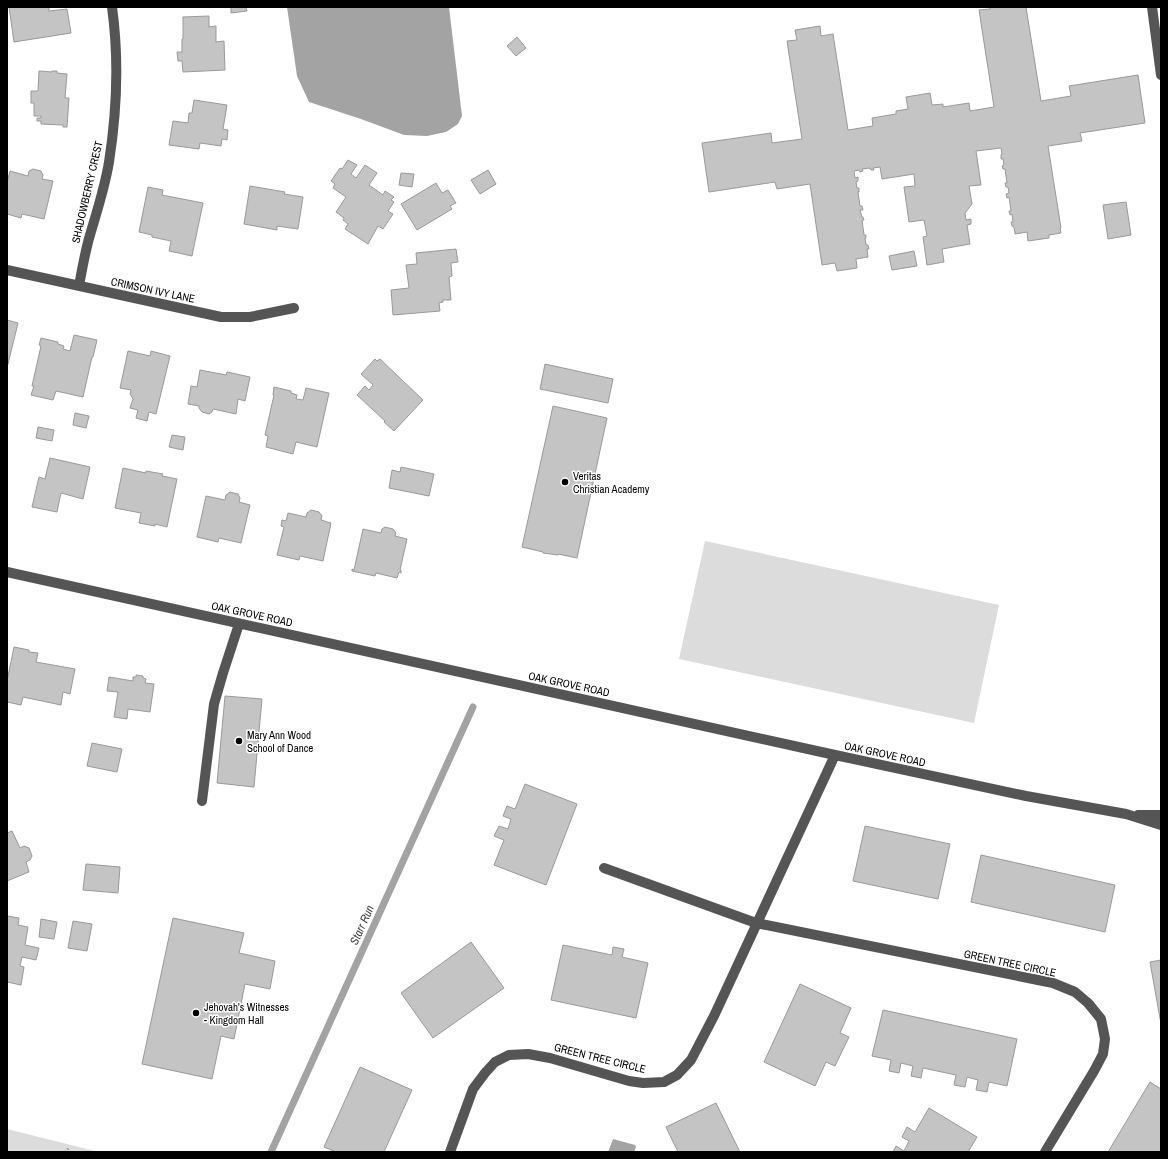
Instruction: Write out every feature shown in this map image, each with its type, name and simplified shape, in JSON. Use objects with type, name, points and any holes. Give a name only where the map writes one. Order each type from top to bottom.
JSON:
[{"type":"street","name":"SHADOWBERRY CREST","points":[[79,286],[109,163],[114,118],[116,62],[115,25],[112,7]]},
{"type":"street","points":[[1152,7],[1161,76]]},
{"type":"street","name":"CRIMSON IVY LANE","points":[[7,270],[221,316],[250,316],[294,308]]},
{"type":"street","name":"OAK GROVE ROAD","points":[[7,572],[835,755],[1026,796],[1126,814],[1161,825]]},
{"type":"street","points":[[202,801],[214,704],[239,624]]},
{"type":"street","name":"GREEN TREE CIRCLE","points":[[450,1152],[473,1089],[495,1062],[509,1055],[528,1054],[550,1058],[643,1083],[664,1082],[677,1075],[691,1060],[710,1023],[835,755]]},
{"type":"street","name":"OAK GROVE ROAD","points":[[1126,814],[1161,815]]},
{"type":"street","name":"GREEN TREE CIRCLE","points":[[604,868],[756,923],[1053,983],[1075,992],[1088,1003],[1101,1019],[1106,1039],[1103,1054],[1094,1072],[1046,1152]]},
{"type":"path","points":[[66,1152],[69,1147]]},
{"type":"shaded area","points":[[287,7],[449,7],[462,116],[458,124],[446,132],[427,136],[404,135],[309,102],[297,76]]},
{"type":"shaded area","points":[[705,541],[999,605],[974,723],[679,659]]},
{"type":"shaded area","points":[[7,1129],[99,1152],[7,1152]]},
{"type":"shaded area","points":[[613,1139],[635,1145],[636,1147],[634,1152],[608,1152]]},
{"type":"building","points":[[9,7],[49,7],[49,11],[67,9],[71,33],[14,42]]},
{"type":"building","points":[[231,7],[246,7],[247,11],[231,13]]},
{"type":"building","points":[[990,7],[1026,7],[1041,101],[1071,96],[1069,86],[1138,75],[1145,123],[1080,133],[1082,141],[1048,146],[1061,233],[1049,235],[1049,238],[1028,241],[1027,232],[1015,234],[1014,227],[1012,226],[1011,222],[1013,222],[1012,214],[1010,215],[1009,211],[1011,211],[1009,197],[1007,198],[1006,194],[1009,193],[1008,187],[1006,187],[1005,183],[1007,183],[1005,169],[1003,169],[1002,166],[1004,165],[1003,159],[1001,159],[1001,148],[976,151],[981,185],[969,186],[972,204],[965,213],[966,220],[971,219],[971,224],[967,225],[970,244],[942,249],[944,262],[927,265],[923,237],[927,236],[924,220],[909,222],[904,187],[915,186],[914,174],[882,179],[880,167],[873,168],[874,170],[871,170],[870,168],[862,169],[863,171],[860,172],[859,170],[854,171],[855,178],[858,177],[858,181],[856,182],[857,188],[859,188],[858,192],[860,206],[862,206],[863,210],[860,210],[864,220],[862,220],[864,235],[866,235],[866,245],[868,245],[869,249],[867,249],[868,257],[856,259],[857,268],[837,271],[835,263],[822,265],[810,184],[777,189],[775,182],[709,192],[702,143],[771,133],[772,143],[802,139],[787,41],[797,40],[795,30],[820,26],[821,36],[833,34],[848,130],[873,126],[872,118],[896,114],[896,111],[908,109],[906,97],[930,93],[932,105],[943,104],[943,107],[969,103],[970,111],[994,107],[979,10],[990,9]]},
{"type":"building","points":[[209,16],[209,27],[216,26],[216,42],[224,41],[225,70],[183,72],[182,61],[178,61],[177,52],[182,52],[183,17]]},
{"type":"building","points":[[517,37],[526,48],[516,56],[507,46]]},
{"type":"building","points":[[39,71],[57,71],[57,73],[67,74],[65,98],[69,98],[67,127],[63,127],[63,125],[41,124],[41,121],[37,121],[37,118],[41,118],[41,116],[34,116],[34,103],[31,103],[31,91],[38,91]]},
{"type":"building","points":[[194,100],[227,105],[223,129],[228,130],[227,140],[222,139],[221,146],[200,143],[199,149],[169,145],[173,121],[188,123],[189,113],[192,113]]},
{"type":"building","points":[[348,160],[357,165],[351,174],[356,178],[365,165],[377,173],[369,185],[383,195],[385,191],[394,197],[391,200],[394,202],[388,211],[393,214],[383,229],[378,226],[368,244],[345,229],[348,224],[343,220],[344,218],[336,212],[346,197],[333,188],[335,184],[331,181]]},
{"type":"building","points":[[33,169],[41,171],[43,175],[42,179],[53,181],[44,219],[22,214],[21,218],[7,214],[7,183],[10,171],[28,176],[29,171]]},
{"type":"building","points":[[488,170],[496,184],[480,194],[471,180]]},
{"type":"building","points":[[401,173],[414,174],[412,187],[399,185]]},
{"type":"building","points":[[436,183],[442,193],[448,190],[456,203],[450,206],[452,209],[417,230],[401,204]]},
{"type":"building","points":[[250,186],[285,192],[284,194],[303,197],[298,229],[277,226],[277,230],[244,224]]},
{"type":"building","points":[[148,187],[163,190],[162,195],[203,203],[192,256],[169,251],[171,241],[152,237],[152,235],[139,232]]},
{"type":"building","points":[[1126,202],[1131,235],[1108,239],[1103,205]]},
{"type":"building","points":[[456,249],[458,262],[451,263],[452,276],[449,277],[451,300],[443,300],[443,302],[439,303],[440,311],[393,315],[391,290],[409,288],[406,265],[417,264],[416,253]]},
{"type":"building","points":[[914,251],[917,266],[892,270],[889,256]]},
{"type":"building","points":[[7,320],[18,323],[7,368]]},
{"type":"building","points":[[74,335],[97,340],[83,397],[56,391],[53,400],[31,395],[34,386],[32,386],[41,346],[39,345],[41,338],[58,342],[58,344],[64,346],[63,349],[70,351]]},
{"type":"building","points":[[128,351],[150,356],[151,351],[170,356],[156,414],[149,412],[147,421],[136,418],[138,410],[130,408],[133,399],[130,394],[131,390],[120,388]]},
{"type":"building","points":[[375,359],[377,361],[380,359],[423,400],[394,431],[357,395],[365,386],[369,390],[373,385],[361,374]]},
{"type":"building","points":[[545,364],[613,379],[608,403],[540,389]]},
{"type":"building","points":[[200,370],[226,375],[227,372],[250,377],[245,401],[238,399],[236,414],[213,409],[209,414],[202,412],[199,406],[188,404],[191,386],[197,387]]},
{"type":"building","points":[[274,387],[291,391],[291,393],[297,395],[296,399],[303,400],[306,388],[329,393],[317,447],[296,442],[293,454],[266,447],[268,436],[265,435],[274,395]]},
{"type":"building","name":"Veritas Christian Academy","points":[[553,406],[607,418],[577,558],[543,553],[522,547]]},
{"type":"building","points":[[75,413],[89,416],[86,428],[73,425]]},
{"type":"building","points":[[38,427],[54,430],[52,441],[36,438]]},
{"type":"building","points":[[172,435],[185,437],[183,450],[169,447]]},
{"type":"building","points":[[50,458],[90,467],[83,499],[61,493],[57,512],[32,507],[39,477],[45,479]]},
{"type":"building","points":[[401,467],[434,474],[429,496],[389,488],[392,470],[400,472]]},
{"type":"building","points":[[123,468],[146,473],[146,471],[163,474],[162,476],[177,479],[167,527],[155,524],[155,526],[139,523],[141,513],[115,508]]},
{"type":"building","points":[[230,492],[238,494],[240,498],[239,502],[250,505],[241,543],[219,538],[218,542],[197,537],[206,496],[225,500],[226,495]]},
{"type":"building","points":[[311,510],[319,512],[322,516],[321,520],[331,523],[323,561],[300,556],[299,560],[277,555],[284,527],[281,526],[282,520],[286,521],[288,513],[306,517],[307,513]]},
{"type":"building","points":[[385,527],[393,529],[396,533],[395,536],[407,539],[400,570],[401,573],[399,572],[397,578],[376,573],[375,576],[352,571],[352,569],[354,570],[363,529],[381,533],[382,529]]},
{"type":"building","points":[[14,647],[29,650],[29,652],[38,653],[36,662],[75,669],[70,694],[63,692],[61,705],[23,697],[21,705],[7,702],[7,681]]},
{"type":"building","points":[[136,675],[143,676],[143,678],[146,679],[145,683],[154,684],[150,712],[128,709],[127,719],[114,717],[118,692],[107,691],[109,677],[133,681],[133,677],[136,677]]},
{"type":"building","name":"Mary Ann Wood School of Dance","points":[[225,696],[262,699],[254,787],[217,783]]},
{"type":"building","points":[[92,743],[122,749],[117,772],[87,766]]},
{"type":"building","points":[[525,784],[577,804],[546,885],[494,865],[504,840],[494,836],[499,826],[508,829],[511,819],[503,816],[507,806],[515,809]]},
{"type":"building","points":[[865,826],[950,844],[938,899],[853,881]]},
{"type":"building","points":[[12,831],[20,848],[24,846],[29,848],[32,856],[30,860],[26,862],[29,872],[7,881],[7,833]]},
{"type":"building","points":[[981,855],[1115,885],[1105,932],[971,902]]},
{"type":"building","points":[[86,864],[120,867],[118,893],[83,890]]},
{"type":"building","points":[[7,916],[19,918],[18,925],[28,927],[25,945],[39,948],[36,960],[22,957],[20,966],[24,967],[21,985],[7,982]]},
{"type":"building","name":"Jehovah's Witnesses - Kingdom Hall","points":[[173,918],[244,933],[239,953],[275,961],[270,989],[245,984],[234,1039],[221,1036],[212,1079],[142,1064]]},
{"type":"building","points":[[41,919],[57,922],[54,939],[39,937]]},
{"type":"building","points":[[73,921],[92,924],[87,951],[68,948]]},
{"type":"building","points":[[471,942],[504,988],[433,1038],[401,993]]},
{"type":"building","points":[[563,945],[612,955],[613,947],[624,949],[622,957],[648,963],[636,1018],[551,1000]]},
{"type":"building","points":[[1161,960],[1161,1024],[1150,962]]},
{"type":"building","points":[[800,984],[851,1008],[840,1033],[849,1037],[835,1066],[826,1062],[815,1086],[764,1062]]},
{"type":"building","points":[[883,1010],[1017,1039],[1007,1086],[989,1082],[987,1092],[976,1090],[978,1080],[967,1077],[965,1087],[954,1085],[956,1075],[923,1068],[921,1078],[911,1076],[913,1066],[901,1063],[899,1073],[889,1071],[891,1060],[872,1056]]},
{"type":"building","points":[[360,1067],[412,1090],[384,1152],[336,1152],[324,1147]]},
{"type":"building","points":[[1150,1082],[1161,1089],[1161,1152],[1108,1152]]},
{"type":"building","points":[[716,1103],[740,1152],[678,1152],[666,1127]]},
{"type":"building","points":[[929,1108],[977,1137],[968,1152],[893,1152],[896,1146],[904,1151],[909,1141],[902,1137],[907,1127],[915,1132]]},
{"type":"waterway","name":"Starr Run","points":[[271,1152],[473,707]]},
{"type":"place","name":"Veritas Christian Academy","points":[[565,482]]},
{"type":"place","name":"Mary Ann Wood School of Dance","points":[[239,741]]},
{"type":"place","name":"Jehovah's Witnesses - Kingdom Hall","points":[[196,1013]]}]
